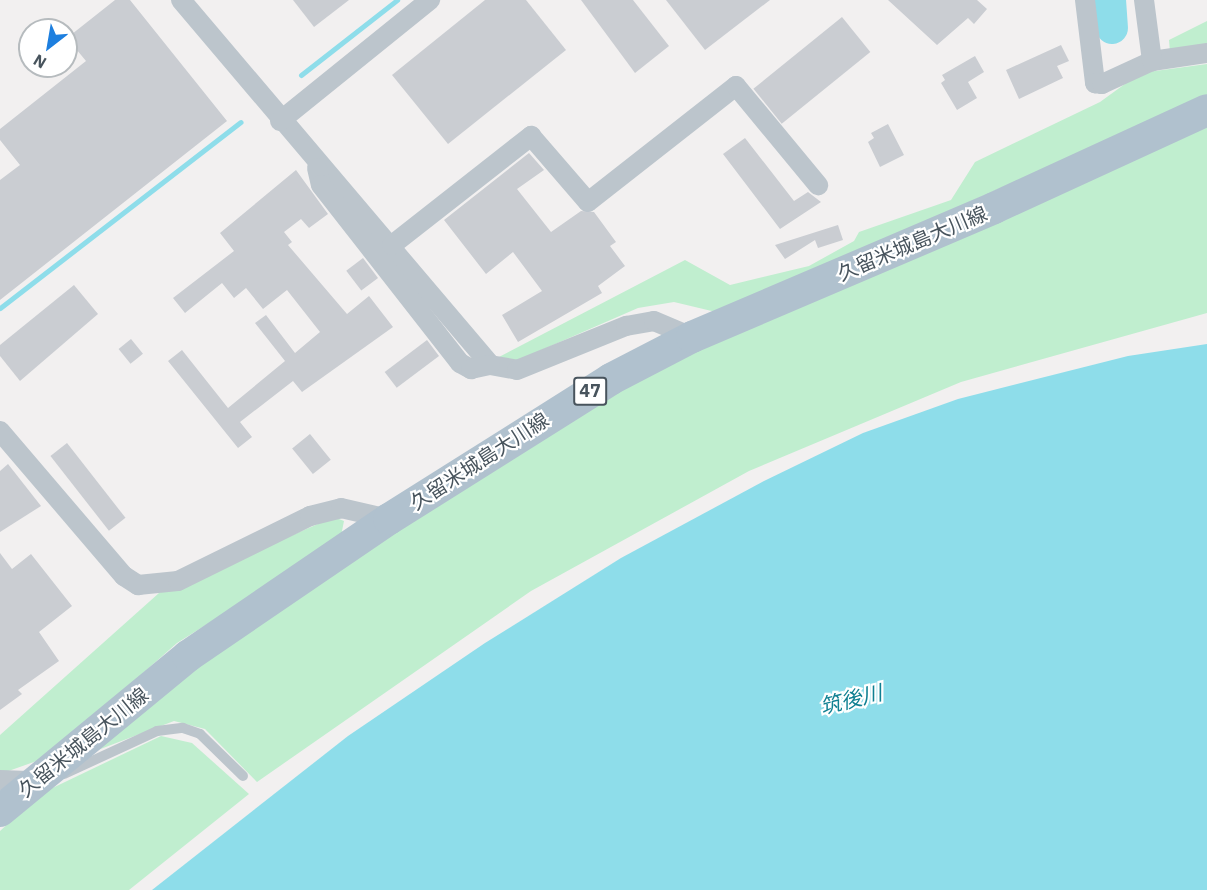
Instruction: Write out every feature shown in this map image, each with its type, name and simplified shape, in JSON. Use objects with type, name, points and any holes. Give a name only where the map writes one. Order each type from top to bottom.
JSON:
[{"type":"main road","name":"久留米城島大川線","points":[[0,811],[189,656],[389,519],[534,424],[692,337],[994,208],[1207,110]]},
{"type":"street","points":[[181,0],[280,121],[392,245],[490,365]]},
{"type":"street","points":[[280,121],[430,0]]},
{"type":"street","points":[[1085,0],[1095,83],[1102,84],[1152,61],[1207,53]]},
{"type":"street","points":[[1144,0],[1152,61]]},
{"type":"street","points":[[392,245],[531,136],[588,202],[736,86],[818,185]]},
{"type":"street","points":[[318,162],[321,185],[460,363],[471,369],[490,365],[517,370],[626,326],[654,321],[692,337]]},
{"type":"street","points":[[0,430],[124,576],[138,585],[155,587],[178,581],[309,516],[341,508],[389,519]]},
{"type":"street","points":[[0,780],[35,781]]},
{"type":"lane","points":[[35,781],[66,774],[157,731],[183,728],[200,734],[243,776]]},
{"type":"green space","points":[[1207,21],[1207,46],[1170,52],[1169,40]]},
{"type":"green space","points":[[1207,64],[1207,96],[720,313],[674,302],[638,308],[514,362],[499,357],[685,260],[730,285],[809,266],[854,241],[859,232],[951,200],[975,162],[1100,102],[1140,73]]},
{"type":"green space","points":[[1207,121],[1207,313],[961,382],[749,471],[531,591],[257,782],[205,729],[174,721],[90,753],[200,660],[532,437],[672,358]]},
{"type":"green space","points":[[334,517],[344,521],[340,541],[177,643],[48,757],[0,774],[0,735],[159,593]]},
{"type":"green space","points":[[161,736],[192,743],[249,794],[129,890],[0,890],[0,831],[42,793]]},
{"type":"water","name":"筑後川","points":[[1207,344],[1207,890],[152,890],[348,736],[485,643],[621,558],[764,481],[863,433],[958,399],[1128,356]]},
{"type":"building","points":[[115,0],[130,0],[227,121],[0,300],[0,180],[20,165],[0,140],[0,129],[64,78],[78,78],[78,67],[86,61],[78,51],[78,29]]},
{"type":"building","points":[[293,0],[349,0],[314,27]]},
{"type":"building","points":[[485,0],[526,0],[566,50],[448,144],[392,75]]},
{"type":"building","points":[[581,0],[633,0],[669,46],[635,73]]},
{"type":"building","points":[[666,0],[770,0],[705,50]]},
{"type":"building","points":[[888,0],[977,0],[987,9],[974,24],[968,18],[937,45]]},
{"type":"building","points":[[842,17],[870,52],[782,124],[753,89]]},
{"type":"building","points":[[1061,45],[1069,61],[1057,66],[1063,78],[1019,99],[1006,70]]},
{"type":"building","points":[[975,56],[984,72],[968,82],[977,98],[957,110],[941,83],[945,80],[942,75]]},
{"type":"building","points":[[888,124],[904,155],[880,167],[868,142],[874,138],[871,133]]},
{"type":"building","points":[[745,138],[794,201],[808,192],[821,202],[780,229],[723,154]]},
{"type":"building","points":[[529,153],[544,170],[517,189],[551,232],[581,211],[594,212],[616,242],[610,246],[625,266],[598,286],[602,293],[518,342],[502,315],[542,291],[513,252],[486,274],[444,220]]},
{"type":"building","points":[[296,170],[328,214],[309,228],[301,219],[284,232],[292,242],[288,245],[347,314],[369,296],[393,327],[302,392],[293,381],[240,422],[252,437],[238,448],[168,361],[182,350],[228,408],[285,361],[255,323],[266,315],[295,353],[320,332],[287,290],[263,309],[246,288],[234,298],[222,283],[185,313],[173,298],[234,251],[220,233]]},
{"type":"building","points":[[838,225],[843,240],[818,248],[815,240],[785,259],[775,245]]},
{"type":"building","points":[[363,258],[378,278],[361,291],[346,271]]},
{"type":"building","points":[[74,285],[98,314],[20,381],[0,356],[0,345]]},
{"type":"building","points":[[131,339],[143,354],[131,364],[119,349]]},
{"type":"building","points":[[427,340],[439,356],[397,388],[385,372]]},
{"type":"building","points":[[310,434],[331,460],[313,474],[292,448]]},
{"type":"building","points":[[67,443],[125,518],[109,531],[50,456]]},
{"type":"building","points":[[8,464],[41,506],[0,532],[0,471]]},
{"type":"building","points":[[0,553],[12,569],[31,554],[72,606],[39,632],[59,661],[18,690],[22,694],[0,710]]},
{"type":"waterway","points":[[301,75],[397,0]]},
{"type":"waterway","points":[[1110,0],[1112,28]]},
{"type":"waterway","points":[[0,308],[241,122]]}]
